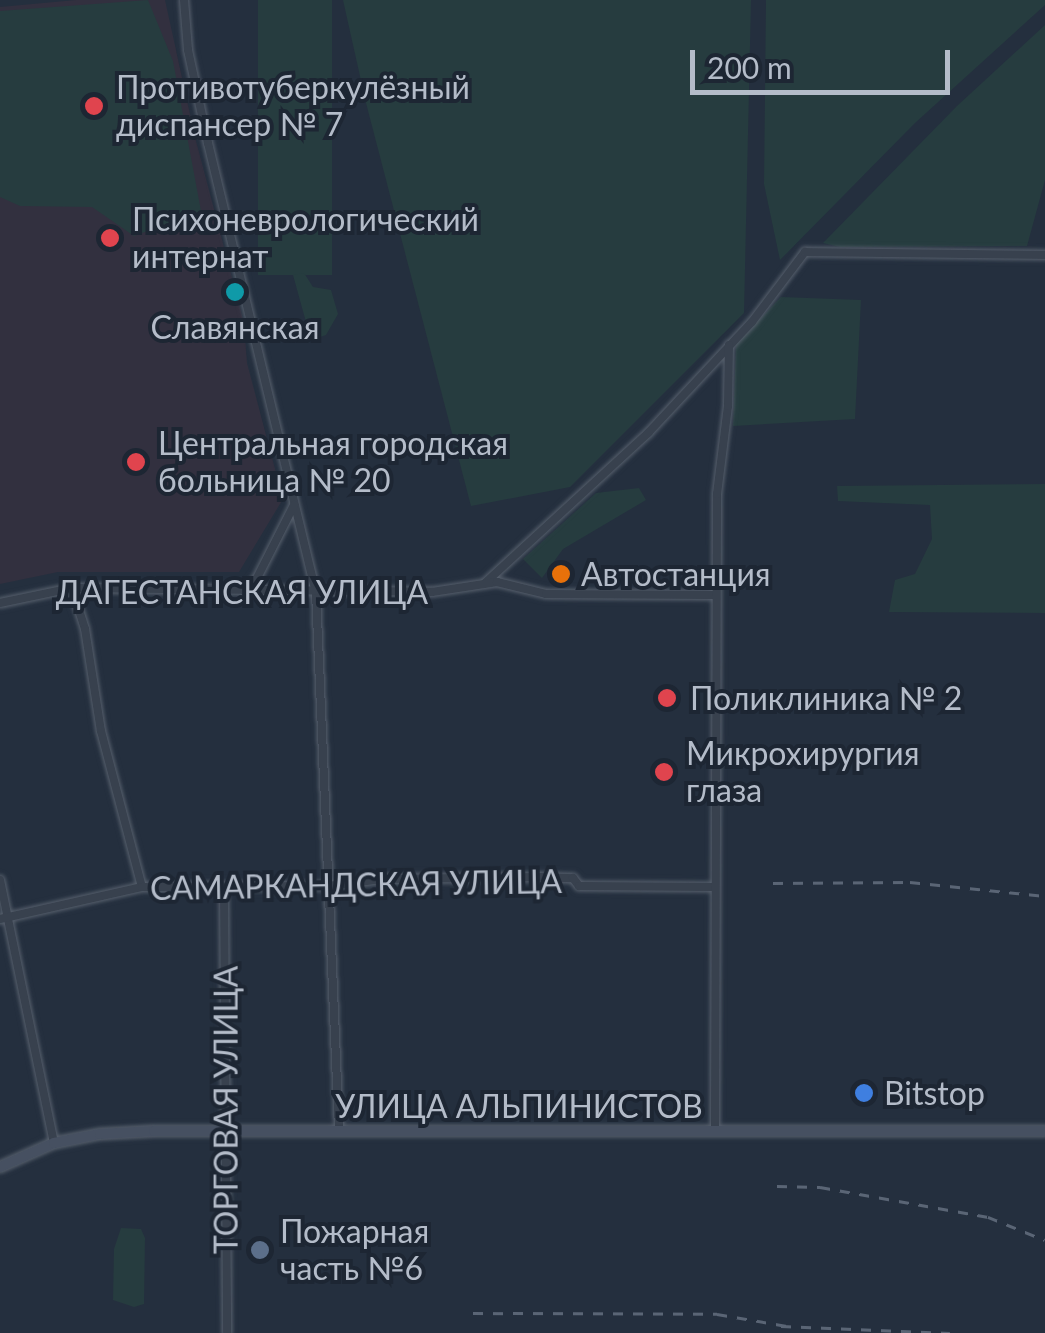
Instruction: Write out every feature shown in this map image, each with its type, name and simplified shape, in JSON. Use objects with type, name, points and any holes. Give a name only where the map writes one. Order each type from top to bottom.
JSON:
[{"type":"main road","name":"УЛИЦА АЛЬПИНИСТОВ","points":[[0,1167],[54,1143],[100,1134],[226,1130],[1045,1132]]},
{"type":"street","points":[[184,0],[192,70],[316,592],[339,1130]]},
{"type":"street","points":[[485,583],[648,433],[730,345],[805,252],[1045,255]]},
{"type":"street","points":[[715,1132],[715,595],[717,494],[728,406],[730,345]]},
{"type":"street","points":[[245,592],[257,578],[295,498]]},
{"type":"street","name":"ДАГЕСТАНСКАЯ УЛИЦА","points":[[0,603],[72,588],[447,592],[485,583],[504,583],[546,594],[715,595]]},
{"type":"street","points":[[72,588],[85,629],[101,731],[142,887]]},
{"type":"street","name":"САМАРКАНДСКАЯ УЛИЦА","points":[[4,918],[142,887],[328,886],[382,879],[539,877],[572,878],[579,886],[714,887]]},
{"type":"street","points":[[0,880],[4,918],[54,1143]]},
{"type":"street","name":"ТОРГОВАЯ УЛИЦА","points":[[224,887],[226,1333]]},
{"type":"shaded area","points":[[76,0],[165,0],[196,141],[244,323],[247,363],[283,499],[239,572],[58,572],[0,584],[0,7]]},
{"type":"green space","name":"Противотуберкулёзный диспансер № 7","points":[[148,0],[173,61],[201,211],[134,236],[92,207],[20,206],[0,197],[0,11]]},
{"type":"green space","points":[[258,0],[332,0],[332,275],[258,275]]},
{"type":"green space","points":[[343,0],[751,0],[744,313],[570,487],[471,506]]},
{"type":"green space","points":[[766,0],[1045,0],[1045,5],[915,123],[780,260],[764,184]]},
{"type":"green space","points":[[1045,25],[1045,180],[1027,246],[840,247],[823,243],[957,106]]},
{"type":"green space","points":[[304,273],[313,287],[331,290],[338,314],[326,335],[311,340],[293,275]]},
{"type":"green space","points":[[781,297],[861,300],[855,419],[733,426],[736,343]]},
{"type":"green space","points":[[1045,484],[1045,613],[889,612],[895,580],[915,574],[932,539],[930,505],[838,501],[837,486]]},
{"type":"green space","points":[[639,488],[646,500],[563,549],[542,578],[523,559],[596,493]]},
{"type":"green space","points":[[121,1228],[141,1229],[145,1238],[144,1304],[134,1307],[113,1300],[114,1249]]},
{"type":"railway","points":[[773,883],[910,882],[1045,896]]},
{"type":"railway","points":[[777,1186],[820,1187],[988,1217],[1045,1240]]},
{"type":"railway","points":[[473,1313],[717,1314],[793,1327]]},
{"type":"railway","points":[[781,1326],[950,1333]]},
{"type":"place","name":"Противотуберкулёзный диспансер № 7","points":[[94,106]]},
{"type":"place","name":"Психоневрологический интернат","points":[[110,238]]},
{"type":"place","name":"Славянская","points":[[235,292]]},
{"type":"place","name":"Центральная городская больница № 20","points":[[136,462]]},
{"type":"place","name":"Автостанция","points":[[561,574]]},
{"type":"place","name":"Поликлиника № 2","points":[[667,698]]},
{"type":"place","name":"Микрохирургия глаза","points":[[664,772]]},
{"type":"place","name":"Bitstop","points":[[864,1093]]},
{"type":"place","name":"Пожарная часть №6","points":[[260,1250]]}]
